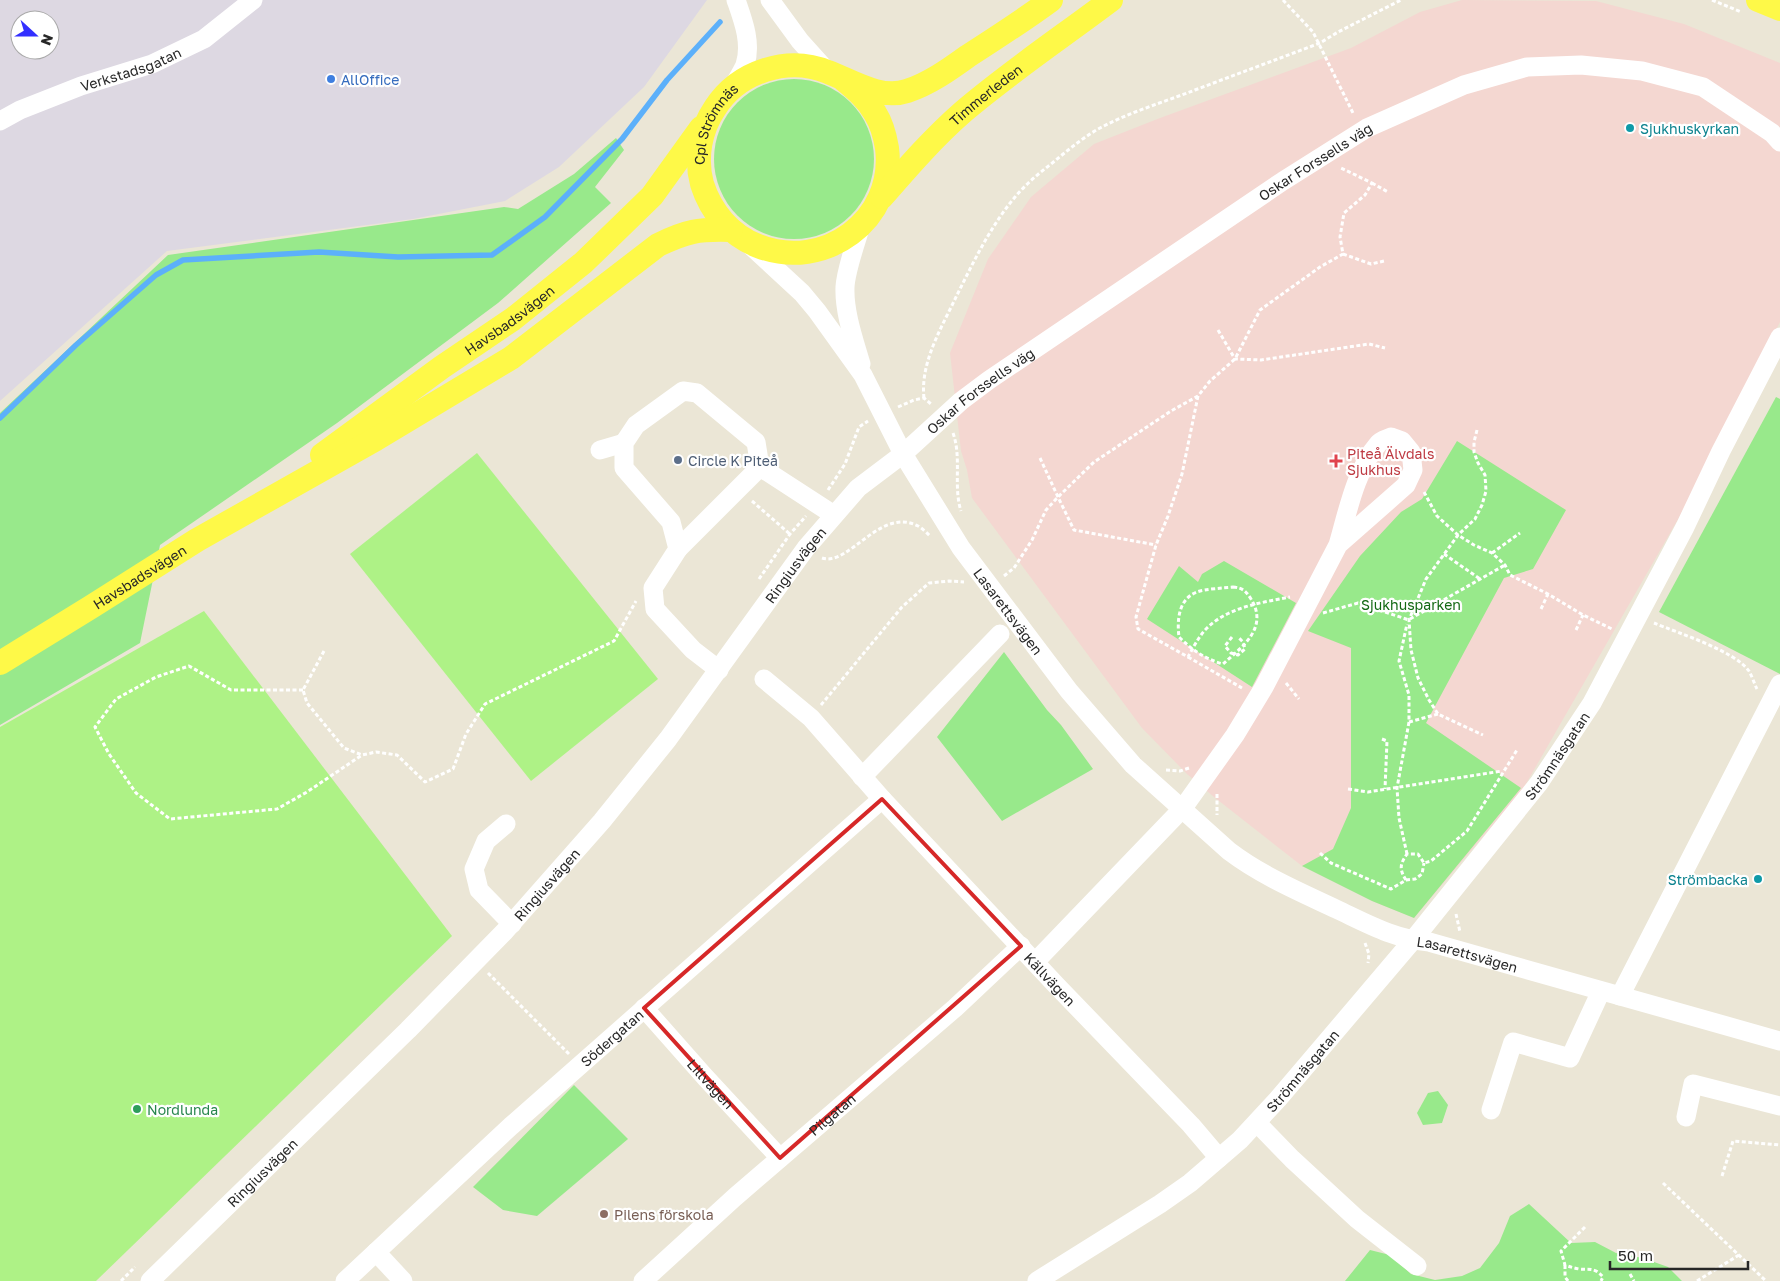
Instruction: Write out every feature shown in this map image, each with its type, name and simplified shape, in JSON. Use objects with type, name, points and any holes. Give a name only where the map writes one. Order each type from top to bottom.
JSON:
[{"type":"main road","points":[[836,76],[869,89],[890,93],[906,92],[954,66],[1051,0]]},
{"type":"main road","name":"Timmerleden","points":[[876,204],[932,141],[963,112],[1011,72],[1111,0]]},
{"type":"main road","points":[[1758,0],[1780,9]]},
{"type":"main road","name":"Cpl Strömnäs","points":[[788,65],[808,66],[836,76],[862,95],[876,114],[885,136],[888,159],[885,182],[876,204],[861,225],[844,240],[820,250],[796,254],[771,251],[739,236],[716,215],[700,177],[699,156],[702,135],[720,99],[734,86],[751,75],[769,68],[788,65]]},
{"type":"main road","name":"Havsbadsvägen","points":[[280,492],[304,468],[442,367],[513,319],[583,263],[652,196],[710,116]]},
{"type":"main road","name":"Havsbadsvägen","points":[[0,663],[91,608],[197,540],[416,416],[511,358],[658,245],[686,233],[702,229],[739,236]]},
{"type":"street","name":"Verkstadsgatan","points":[[0,121],[20,110],[81,86],[152,64],[204,39],[253,0]]},
{"type":"street","points":[[734,86],[745,64],[747,44],[744,22],[736,0]]},
{"type":"street","points":[[770,0],[800,41],[836,76]]},
{"type":"street","name":"Oskar Forssells väg","points":[[903,454],[989,380],[1221,223],[1362,131],[1464,85],[1527,68],[1581,65],[1642,71],[1703,87],[1772,133],[1780,142]]},
{"type":"street","name":"Lasarettsvägen","points":[[861,225],[845,284],[845,296],[859,359],[870,388]]},
{"type":"street","name":"Lasarettsvägen","points":[[739,236],[802,293],[818,311],[863,375],[903,454],[961,548],[1051,668],[1133,765],[1229,851],[1274,879],[1398,937],[1430,942],[1780,1041]]},
{"type":"street","name":"Strömnäsgatan","points":[[1037,1281],[1160,1204],[1190,1183],[1257,1122],[1413,940],[1552,765],[1592,703],[1774,362],[1780,337]]},
{"type":"street","points":[[678,549],[672,522],[624,468],[624,443],[636,425],[684,391],[697,392],[756,442],[760,467],[834,515]]},
{"type":"street","points":[[1035,962],[1182,808],[1240,727],[1294,630],[1338,545],[1357,484],[1367,460],[1379,442],[1391,437],[1402,441],[1411,452],[1412,470],[1406,485],[1338,545]]},
{"type":"street","points":[[600,450],[624,443]]},
{"type":"street","name":"Ringiusvägen","points":[[150,1281],[338,1099],[512,924],[602,821],[668,739],[806,548],[858,488],[903,454]]},
{"type":"street","points":[[719,670],[693,650],[655,609],[653,588],[678,549],[760,467]]},
{"type":"street","points":[[862,777],[1000,634]]},
{"type":"street","name":"Källvägen","points":[[764,679],[810,718],[882,799],[1184,1118],[1219,1158]]},
{"type":"street","points":[[1620,996],[1780,684]]},
{"type":"street","name":"Södergatan","points":[[345,1281],[504,1133],[882,799]]},
{"type":"street","points":[[506,824],[486,841],[474,869],[479,890],[512,924]]},
{"type":"street","name":"Pilgatan","points":[[648,1279],[780,1158],[955,1008],[1020,946]]},
{"type":"street","points":[[1492,1110],[1513,1042],[1570,1058],[1601,991]]},
{"type":"street","name":"Lillvägen","points":[[644,1008],[780,1158]]},
{"type":"street","points":[[1686,1117],[1693,1084],[1780,1106]]},
{"type":"street","name":"Strömnäsgatan","points":[[1257,1122],[1292,1160],[1357,1219],[1417,1266]]},
{"type":"street","points":[[376,1252],[402,1281]]},
{"type":"path","points":[[1283,0],[1313,32],[1320,43],[1362,131]]},
{"type":"path","points":[[963,518],[959,505],[956,441],[953,433],[931,404],[924,398],[924,380],[928,360],[974,261],[997,220],[1016,196],[1038,174],[1076,143],[1112,122],[1320,43],[1401,0]]},
{"type":"path","points":[[1321,158],[1388,192]]},
{"type":"path","points":[[1343,254],[1340,237],[1344,213],[1365,195],[1372,183]]},
{"type":"path","points":[[810,718],[902,607],[929,583],[949,581],[971,582],[991,587],[1014,568],[1032,540],[1046,510],[1058,497],[1094,462],[1171,410],[1198,396],[1210,381],[1235,359],[1260,310],[1320,267],[1343,254],[1371,264],[1384,261]]},
{"type":"path","points":[[1218,330],[1235,359]]},
{"type":"path","points":[[1235,359],[1261,360],[1369,344],[1385,348]]},
{"type":"path","points":[[1198,396],[1182,474],[1156,544],[1136,617],[1138,629],[1250,693]]},
{"type":"path","points":[[756,582],[790,534],[817,503],[840,472],[860,427],[883,414],[914,400],[924,398]]},
{"type":"path","points":[[1406,880],[1401,872],[1401,864],[1407,854],[1399,818],[1397,788],[1409,722],[1409,695],[1399,660],[1408,620],[1426,579],[1458,535],[1475,520],[1482,505],[1486,490],[1485,474],[1478,464],[1474,452],[1476,430]]},
{"type":"path","points":[[1040,458],[1074,530],[1156,544]]},
{"type":"path","points":[[1421,487],[1438,516],[1458,535],[1492,554],[1505,565],[1510,576],[1548,594],[1611,629]]},
{"type":"path","points":[[739,488],[806,548],[824,559],[836,559],[881,528],[894,523],[918,526],[935,540]]},
{"type":"path","points":[[1492,554],[1520,533]]},
{"type":"path","points":[[1444,554],[1480,579]]},
{"type":"path","points":[[1320,615],[1358,602],[1408,620],[1505,565]]},
{"type":"path","points":[[1232,637],[1225,646],[1231,653],[1238,655],[1245,649],[1244,645],[1255,630],[1257,618],[1254,604],[1246,591],[1242,588],[1233,587],[1197,592],[1185,600],[1178,614],[1177,626],[1179,637],[1209,660],[1223,664],[1234,654]]},
{"type":"path","points":[[303,690],[231,690],[190,666],[156,676],[116,699],[95,727],[109,754],[136,794],[170,819],[277,808],[307,792],[362,755],[376,752],[397,755],[425,782],[453,769],[466,734],[485,704],[614,641],[625,618],[639,596],[653,588]]},
{"type":"path","points":[[1541,609],[1548,594]]},
{"type":"path","points":[[1188,657],[1205,630],[1228,613],[1254,604],[1294,597]]},
{"type":"path","points":[[1576,630],[1583,615]]},
{"type":"path","points":[[1638,616],[1715,648],[1733,658],[1748,670],[1767,711]]},
{"type":"path","points":[[1408,620],[1410,650],[1418,678],[1438,714],[1483,735]]},
{"type":"path","points":[[1239,638],[1244,645]]},
{"type":"path","points":[[324,651],[303,690],[307,703],[344,748],[362,755]]},
{"type":"path","points":[[1284,681],[1299,700]]},
{"type":"path","points":[[1409,722],[1438,714]]},
{"type":"path","points":[[1382,739],[1387,741],[1386,789]]},
{"type":"path","points":[[1424,863],[1431,861],[1466,832],[1517,750]]},
{"type":"path","points":[[1159,767],[1165,770],[1180,770],[1192,767]]},
{"type":"path","points":[[1348,789],[1368,792],[1503,771]]},
{"type":"path","points":[[1220,786],[1216,795],[1216,805],[1220,822]]},
{"type":"path","points":[[1320,853],[1331,863],[1391,889],[1406,880],[1414,879],[1422,874],[1424,863],[1418,854],[1407,854]]},
{"type":"path","points":[[1455,950],[1460,931],[1456,914],[1458,909]]},
{"type":"path","points":[[1365,940],[1369,954],[1368,967]]},
{"type":"path","points":[[476,961],[580,1065]]},
{"type":"path","points":[[1722,1176],[1733,1141],[1780,1145]]},
{"type":"path","points":[[1664,1183],[1766,1281]]},
{"type":"path","points":[[1568,1281],[1565,1278],[1565,1266],[1561,1251],[1585,1227]]},
{"type":"path","points":[[1697,1281],[1739,1254]]},
{"type":"path","points":[[121,1281],[142,1261]]},
{"type":"path","points":[[1565,1266],[1581,1269],[1590,1268],[1599,1272],[1603,1277],[1601,1281]]},
{"type":"path","points":[[1630,1274],[1634,1281]]},
{"type":"highlighted area","points":[[882,799],[1021,946],[780,1158],[644,1008]]},
{"type":"shaded area","points":[[0,0],[707,0],[644,87],[559,167],[505,201],[413,219],[167,251],[0,401]]},
{"type":"shaded area","name":"Piteå Älvdals Sjukhus","points":[[1462,0],[1596,1],[1684,24],[1780,63],[1780,322],[1681,514],[1523,789],[1414,918],[1372,901],[1302,866],[1187,774],[1142,728],[972,498],[967,470],[961,451],[950,353],[988,259],[1031,197],[1094,144],[1351,48],[1420,12]]},
{"type":"green space","points":[[802,79],[832,88],[851,102],[861,114],[868,128],[873,143],[873,175],[868,190],[861,204],[851,216],[839,226],[817,236],[802,239],[786,239],[771,236],[749,226],[727,204],[715,175],[714,151],[717,136],[727,114],[749,92],[778,80]]},
{"type":"green space","points":[[616,138],[624,150],[595,187],[611,203],[498,303],[337,423],[160,545],[140,643],[0,725],[0,413],[168,255],[504,207],[518,209],[574,174]]},
{"type":"green space","points":[[1776,397],[1780,399],[1780,674],[1659,612]]},
{"type":"green space","name":"Sjukhusparken","points":[[1457,441],[1566,510],[1533,569],[1504,578],[1426,723],[1521,788],[1414,918],[1372,901],[1302,866],[1333,849],[1351,808],[1351,648],[1308,631],[1360,556],[1401,512],[1422,499]]},
{"type":"green space","points":[[477,453],[658,679],[531,781],[350,554]]},
{"type":"green space","points":[[1224,561],[1296,603],[1252,687],[1147,619],[1179,566],[1198,582],[1202,574]]},
{"type":"green space","name":"Nordlunda","points":[[204,611],[452,936],[96,1281],[0,1281],[0,727]]},
{"type":"green space","points":[[1004,652],[1093,769],[1002,821],[937,737]]},
{"type":"green space","points":[[574,1085],[628,1139],[537,1216],[503,1210],[473,1187]]},
{"type":"green space","points":[[1438,1091],[1448,1105],[1442,1123],[1423,1125],[1417,1113],[1428,1093]]},
{"type":"green space","points":[[1529,1204],[1571,1243],[1595,1242],[1616,1253],[1643,1258],[1668,1267],[1682,1281],[1345,1281],[1370,1250],[1390,1255],[1411,1274],[1435,1280],[1462,1276],[1480,1268],[1499,1243],[1510,1216]]},
{"type":"waterway","points":[[0,418],[76,345],[156,275],[183,260],[319,252],[398,257],[492,255],[545,217],[622,139],[667,80],[720,22]]},
{"type":"place","name":"AllOffice","points":[[331,79]]},
{"type":"place","name":"Sjukhuskyrkan","points":[[1630,128]]},
{"type":"place","name":"Circle K Piteå","points":[[678,460]]},
{"type":"place","name":"Piteå Älvdals Sjukhus","points":[[1336,461]]},
{"type":"place","name":"Strömbacka","points":[[1758,879]]},
{"type":"place","name":"Nordlunda","points":[[137,1109]]},
{"type":"place","name":"Pilens förskola","points":[[604,1214]]}]
